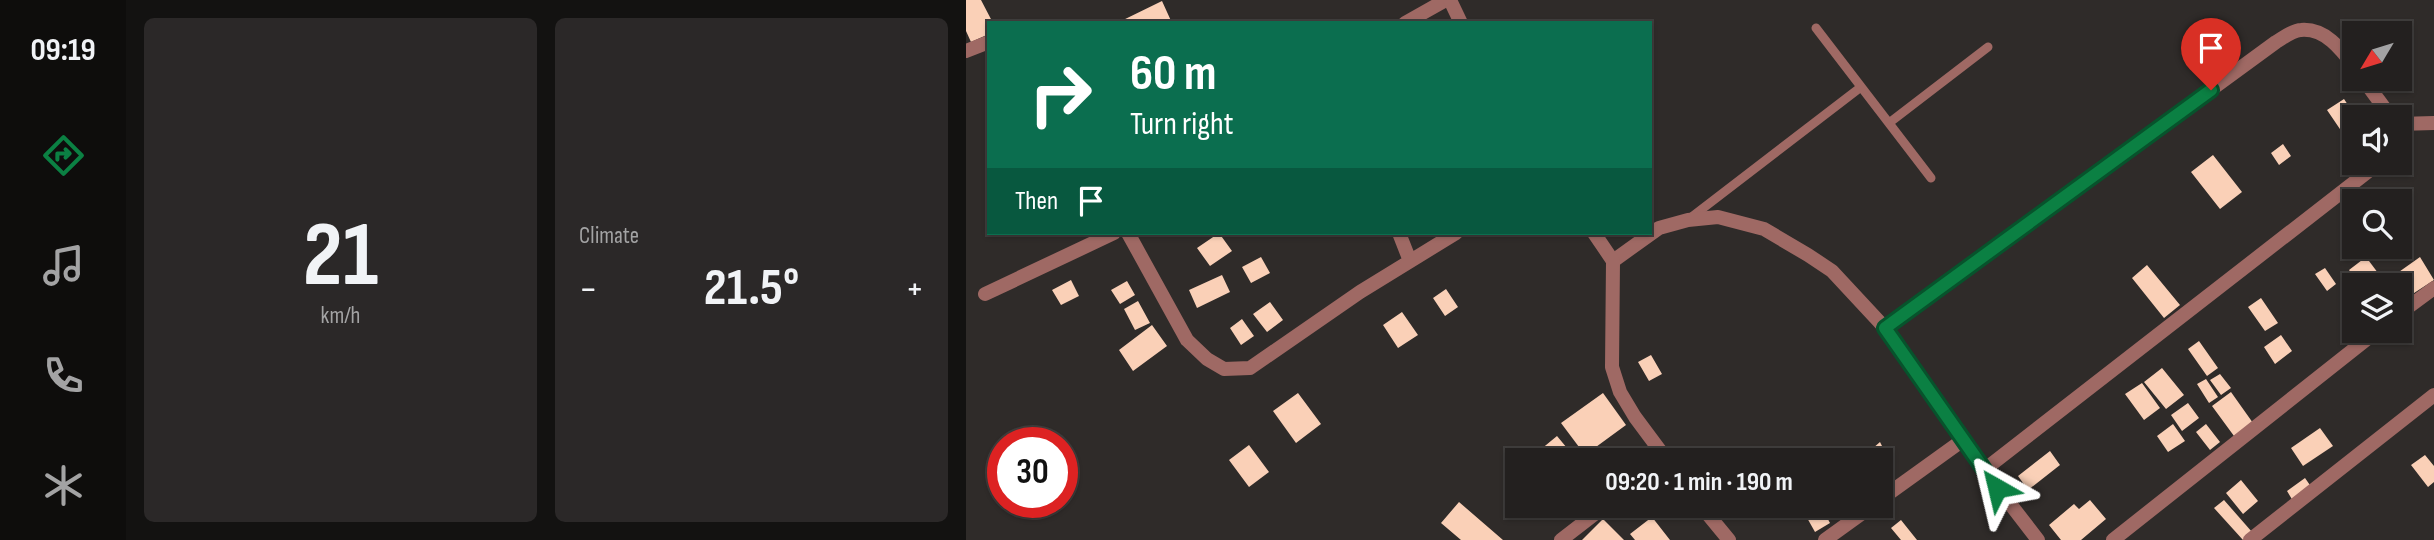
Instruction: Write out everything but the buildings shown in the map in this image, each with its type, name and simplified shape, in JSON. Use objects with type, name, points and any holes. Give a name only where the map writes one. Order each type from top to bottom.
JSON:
[{"type":"street","points":[[1409,21],[1448,0],[1460,21]]},
{"type":"street","points":[[1885,328],[2276,42],[2299,30],[2318,32],[2331,40],[2342,52]]},
{"type":"street","points":[[966,51],[987,42]]},
{"type":"street","points":[[2412,124],[2434,123]]},
{"type":"street","points":[[1984,470],[2364,175]]},
{"type":"street","points":[[1652,233],[1659,228],[1688,220],[1718,217],[1764,229],[1832,271],[1885,328],[1984,470],[2038,540]]},
{"type":"street","points":[[985,294],[1110,235]]},
{"type":"street","points":[[1129,235],[1187,340],[1207,359],[1224,369],[1250,368],[1360,292],[1453,235]]},
{"type":"street","points":[[1400,235],[1410,261]]},
{"type":"street","points":[[1595,235],[1613,261],[1612,367],[1620,392],[1658,448]]},
{"type":"street","points":[[1613,261],[1649,235]]},
{"type":"street","points":[[2412,304],[2434,288]]},
{"type":"street","points":[[2113,540],[2362,343]]},
{"type":"street","points":[[2250,540],[2434,394]]},
{"type":"street","points":[[1893,490],[1963,440]]},
{"type":"street","points":[[1561,540],[1589,518]]},
{"type":"street","points":[[1711,518],[1728,540]]},
{"type":"street","points":[[1825,540],[1855,518]]},
{"type":"lane","points":[[1816,28],[1931,178]]},
{"type":"lane","points":[[1889,123],[1988,47]]},
{"type":"lane","points":[[1688,220],[1861,87]]},
{"type":"route","points":[[1997,488],[1885,328],[2211,90]]}]
